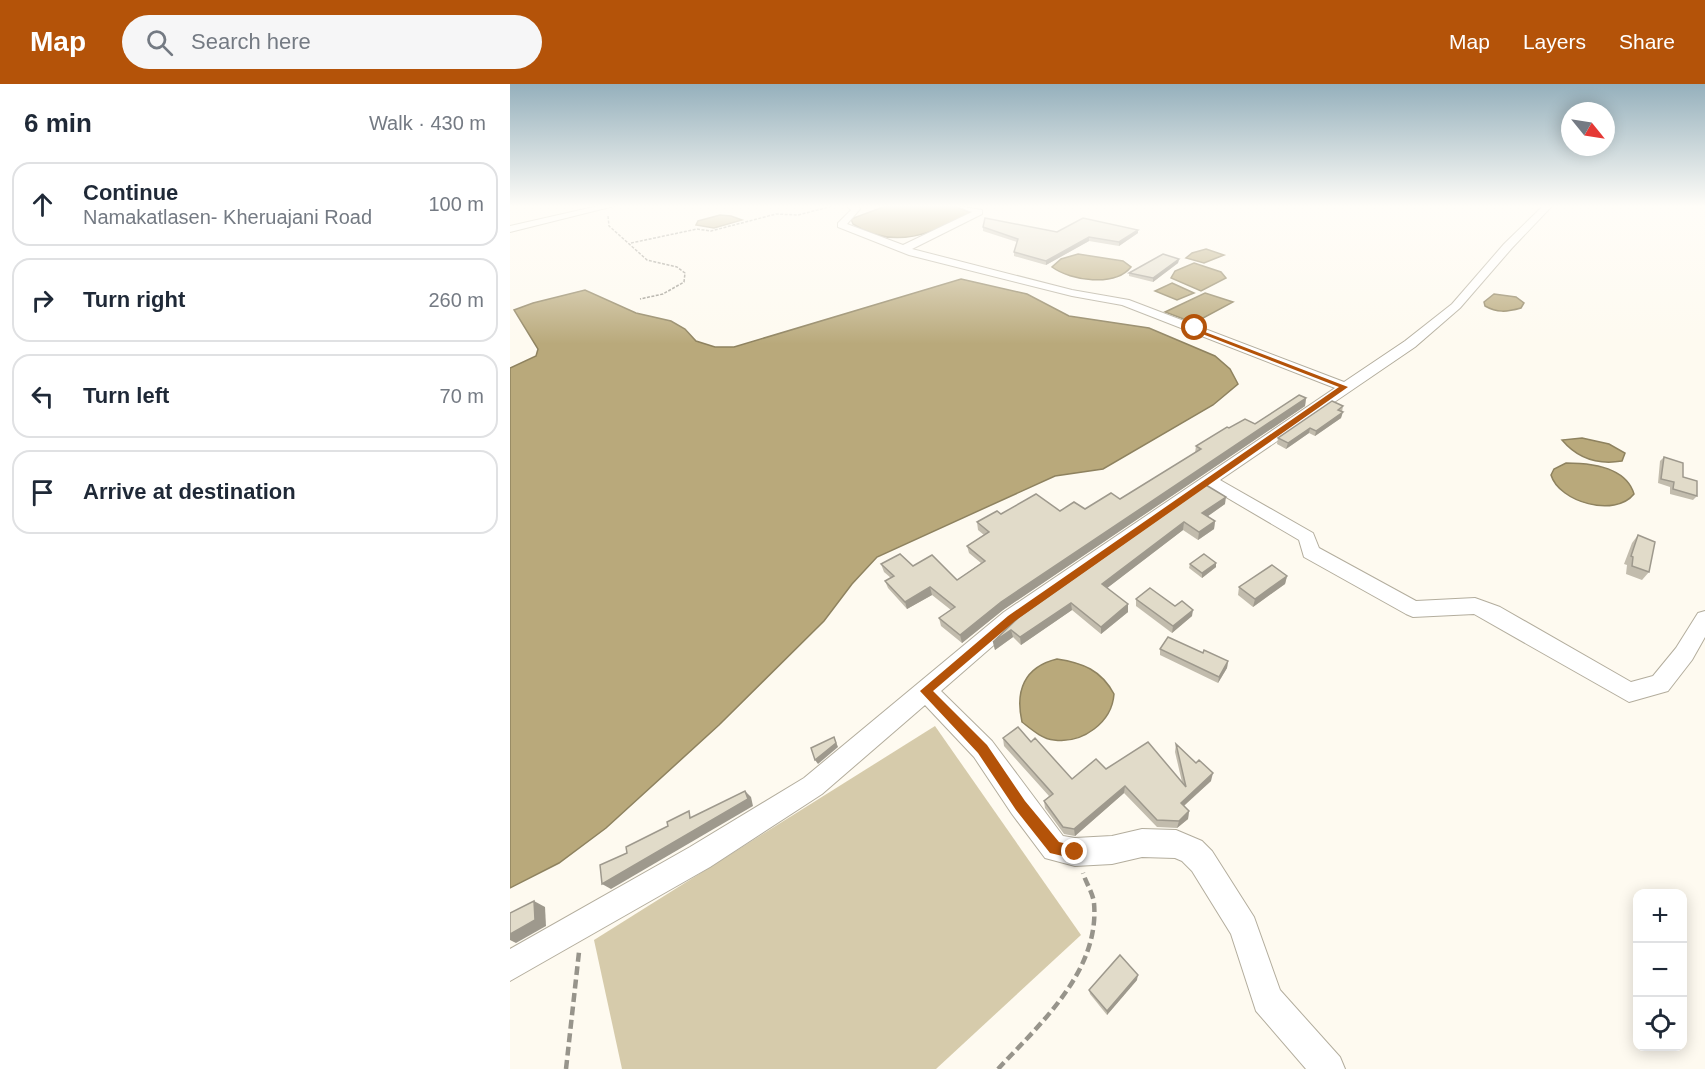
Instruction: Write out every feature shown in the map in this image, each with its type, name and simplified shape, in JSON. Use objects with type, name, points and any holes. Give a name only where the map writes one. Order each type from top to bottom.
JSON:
[{"type":"street","points":[[914,252],[1072,293],[1125,302],[1344,387]]},
{"type":"street","points":[[510,966],[700,857],[813,786],[1011,618],[1208,480],[1410,344],[1456,306],[1503,252]]},
{"type":"street","points":[[1208,480],[1307,537],[1311,552],[1413,609],[1475,606],[1493,613],[1629,692],[1660,684],[1684,654],[1705,619]]},
{"type":"street","points":[[926,691],[983,749],[1021,805],[1055,848],[1075,852],[1112,850],[1142,843],[1176,844],[1192,851],[1202,861],[1244,927],[1268,1000],[1328,1069]]},
{"type":"path","points":[[640,299],[677,288],[684,282],[685,273],[673,265],[653,263],[641,252]]},
{"type":"path","points":[[998,1069],[1048,1014],[1080,970],[1094,927],[1094,902],[1075,852]]},
{"type":"path","points":[[566,1069],[583,925]]},
{"type":"shaded area","points":[[1215,252],[1224,255],[1204,263],[1186,258],[1192,253]]},
{"type":"shaded area","points":[[1078,254],[1123,261],[1131,267],[1115,277],[1093,280],[1070,276],[1052,267],[1061,259]]},
{"type":"shaded area","points":[[1194,263],[1221,272],[1226,278],[1201,291],[1171,278],[1175,271]]},
{"type":"shaded area","points":[[961,279],[1027,294],[1069,316],[1149,328],[1215,356],[1230,369],[1238,384],[1213,405],[1103,469],[1055,476],[877,557],[852,584],[824,621],[719,725],[606,828],[559,863],[510,888],[510,368],[536,356],[538,349],[514,310],[585,290],[636,313],[671,321],[685,329],[696,341],[715,347],[734,347]]},
{"type":"shaded area","points":[[1172,283],[1194,293],[1177,300],[1155,291]]},
{"type":"shaded area","points":[[1205,293],[1233,302],[1194,323],[1165,312]]},
{"type":"shaded area","points":[[1494,294],[1516,297],[1524,303],[1521,308],[1494,310],[1485,306],[1484,302]]},
{"type":"shaded area","points":[[1582,438],[1609,444],[1625,453],[1622,461],[1605,462],[1589,459],[1575,452],[1562,440]]},
{"type":"shaded area","points":[[1566,463],[1586,464],[1615,472],[1630,485],[1634,494],[1614,505],[1588,504],[1576,499],[1556,485],[1551,475],[1554,469]]},
{"type":"shaded area","points":[[1057,659],[1075,663],[1097,673],[1114,694],[1108,714],[1102,722],[1085,735],[1065,740],[1045,738],[1037,733],[1022,722],[1020,711],[1024,682],[1037,668]]},
{"type":"shaded area","points":[[935,726],[1081,935],[936,1069],[622,1069],[594,940]]},
{"type":"building","points":[[1014,252],[1062,252],[1046,261]]},
{"type":"building","points":[[1163,254],[1179,259],[1153,278],[1129,273]]},
{"type":"building","points":[[1299,395],[1306,398],[1001,602],[960,635],[939,618],[955,607],[930,587],[905,602],[885,581],[894,576],[881,564],[900,554],[913,566],[932,555],[957,580],[985,561],[967,546],[989,532],[977,522],[997,511],[1001,514],[1036,494],[1060,511],[1074,502],[1085,509],[1111,493],[1120,499],[1201,449],[1196,446],[1227,427],[1245,419],[1255,424]]},
{"type":"building","points":[[1332,401],[1343,406],[1338,410],[1343,412],[1316,431],[1310,428],[1288,443],[1278,438]]},
{"type":"building","points":[[1664,457],[1683,463],[1683,477],[1697,481],[1697,496],[1673,489],[1674,482],[1661,479]]},
{"type":"building","points":[[1206,485],[1226,497],[1202,513],[1215,521],[1199,532],[1184,522],[1102,584],[1128,604],[1101,627],[1071,603],[1020,637],[1011,630],[993,642],[1018,618]]},
{"type":"building","points":[[1638,535],[1655,542],[1649,572],[1632,566],[1633,557],[1631,556]]},
{"type":"building","points":[[1204,554],[1216,563],[1202,573],[1190,564]]},
{"type":"building","points":[[1272,565],[1287,576],[1255,599],[1239,587]]},
{"type":"building","points":[[1150,588],[1175,606],[1182,601],[1193,610],[1173,626],[1136,599]]},
{"type":"building","points":[[1168,637],[1203,653],[1204,650],[1228,661],[1219,677],[1160,649]]},
{"type":"building","points":[[1018,727],[1031,742],[1035,738],[1072,779],[1096,759],[1106,769],[1148,742],[1186,787],[1176,744],[1196,763],[1199,760],[1213,773],[1181,803],[1189,811],[1179,821],[1157,820],[1125,786],[1074,829],[1063,827],[1044,801],[1053,794],[1003,738]]},
{"type":"building","points":[[834,737],[836,743],[815,760],[811,748]]},
{"type":"building","points":[[745,791],[748,799],[602,884],[600,865],[627,853],[626,847],[668,826],[667,822],[689,811],[690,818]]},
{"type":"building","points":[[534,901],[535,920],[510,934],[510,913]]},
{"type":"building","points":[[1120,955],[1138,975],[1107,1011],[1089,990]]},
{"type":"route","points":[[1075,852],[1055,848],[1021,805],[983,749],[926,691],[1011,618],[1344,387],[1195,328]]}]
